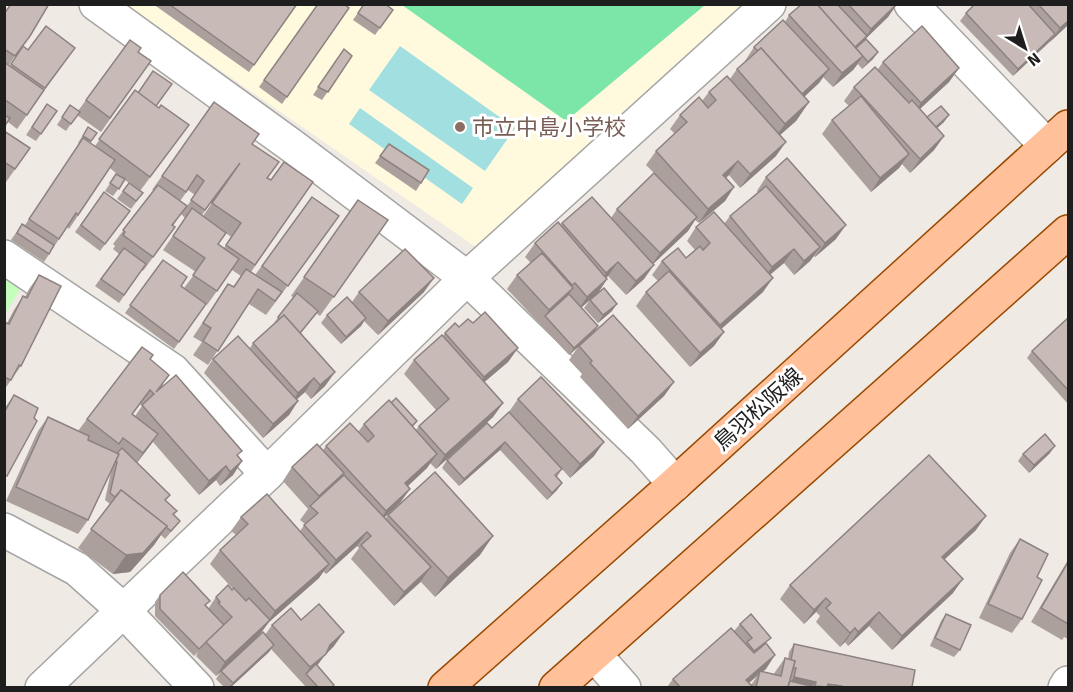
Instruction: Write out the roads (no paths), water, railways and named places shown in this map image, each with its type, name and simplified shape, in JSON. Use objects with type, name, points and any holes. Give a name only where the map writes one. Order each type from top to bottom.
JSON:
[{"type":"main road","name":"鳥羽松阪線","points":[[445,687],[675,484],[1058,137]]},
{"type":"main road","points":[[556,687],[1068,232]]},
{"type":"street","points":[[96,4],[295,147],[467,278],[646,451],[675,484]]},
{"type":"street","points":[[42,687],[267,474],[467,278],[769,4]]},
{"type":"street","points":[[911,4],[1058,137]]},
{"type":"street","points":[[4,257],[173,371],[267,474]]},
{"type":"street","points":[[4,530],[77,569],[123,610],[197,687]]},
{"type":"street","points":[[594,654],[624,687]]},
{"type":"street","points":[[1065,687],[1068,684]]},
{"type":"water","points":[[400,46],[515,128],[485,171],[369,90]]},
{"type":"water","points":[[360,108],[473,188],[462,204],[349,124]]},
{"type":"place","name":"市立中島小学校","points":[[460,127]]}]
